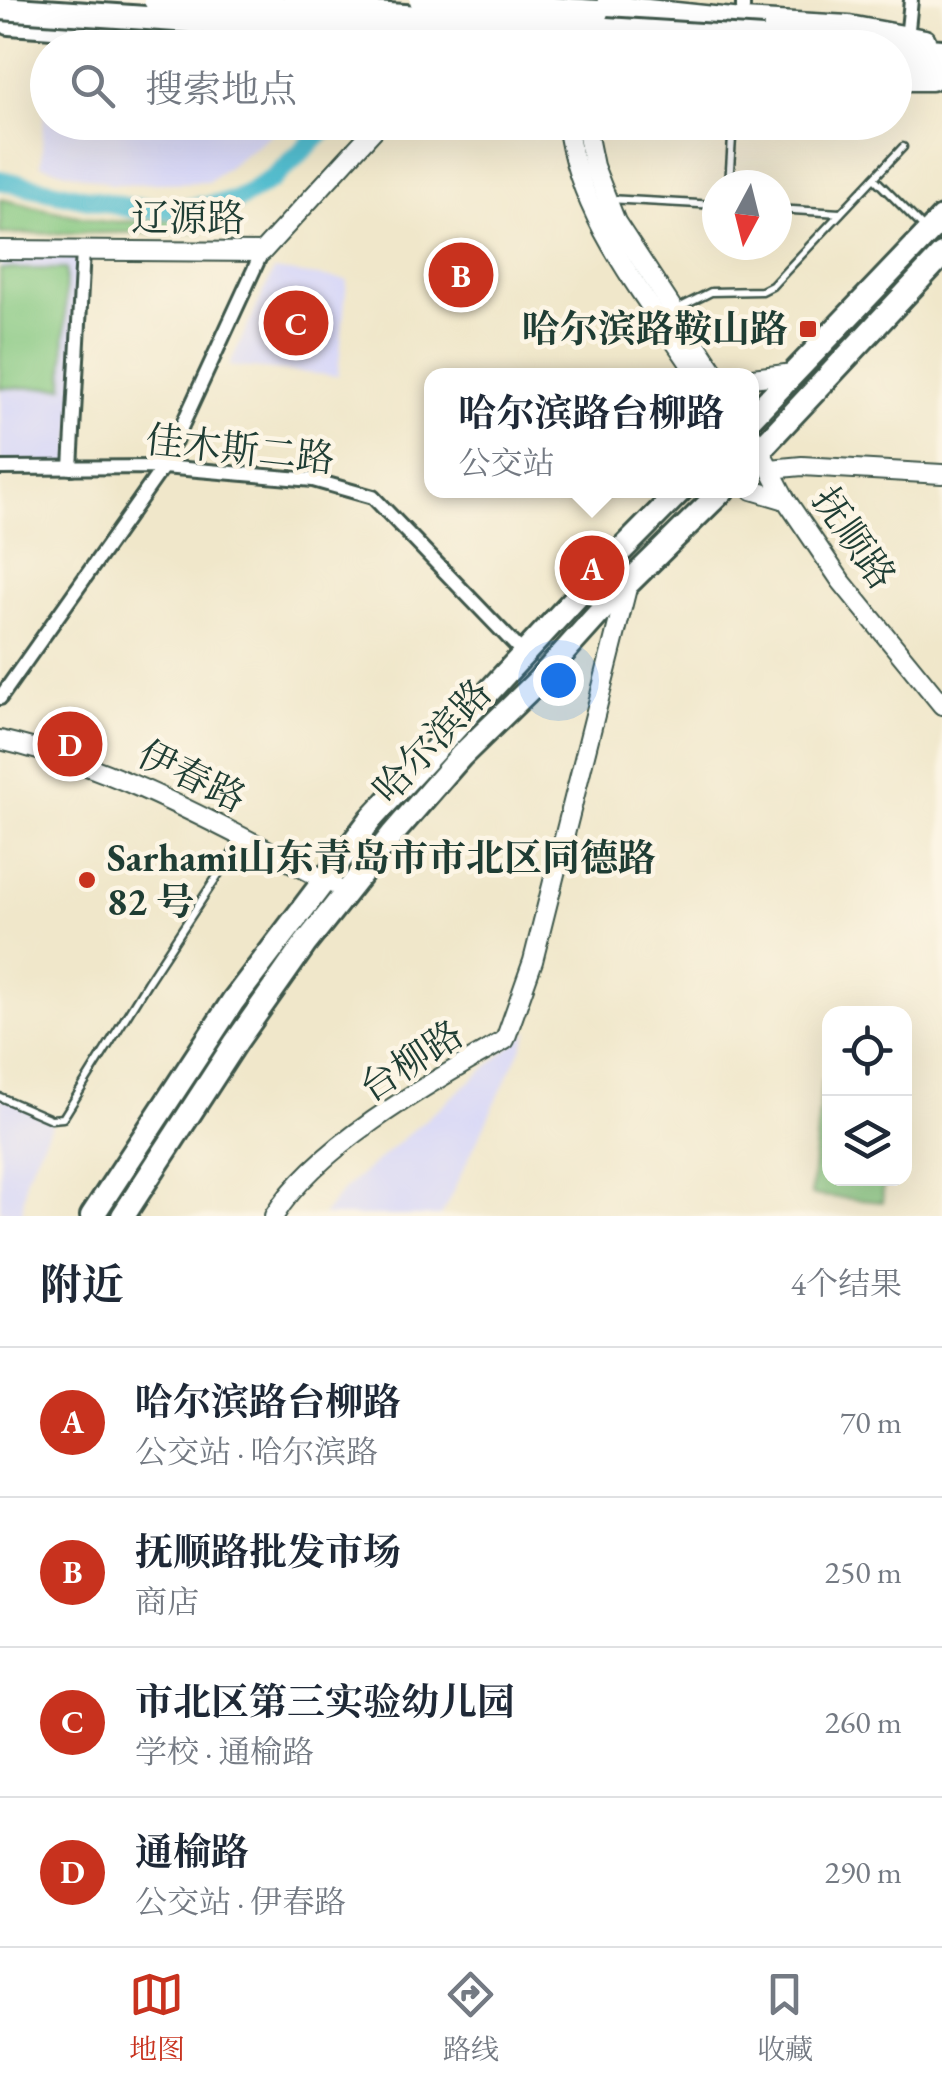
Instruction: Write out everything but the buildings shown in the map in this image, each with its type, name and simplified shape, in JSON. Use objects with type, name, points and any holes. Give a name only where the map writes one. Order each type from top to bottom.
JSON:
[{"type":"highway","points":[[155,0],[623,30]]},
{"type":"highway","points":[[421,0],[656,17],[719,30]]},
{"type":"highway","points":[[3,18],[84,30]]},
{"type":"highway","points":[[3,18],[237,30]]},
{"type":"highway","points":[[912,47],[942,51]]},
{"type":"highway","points":[[912,73],[942,70]]},
{"type":"highway","points":[[759,410],[935,226]]},
{"type":"highway","points":[[759,450],[942,255]]},
{"type":"highway","name":"哈尔滨路","points":[[92,1216],[233,1001],[372,819],[426,757],[673,498]]},
{"type":"highway","name":"哈尔滨路","points":[[123,1216],[236,1042],[347,891],[461,756],[718,498]]},
{"type":"main road","points":[[543,0],[628,4],[742,20],[849,26],[859,30]]},
{"type":"main road","points":[[912,44],[942,41]]},
{"type":"main road","points":[[912,77],[942,80]]},
{"type":"street","points":[[902,30],[911,0]]},
{"type":"street","points":[[569,30],[573,1]]},
{"type":"street","points":[[573,1],[576,30]]},
{"type":"street","name":"辽源路","points":[[0,250],[262,252],[365,140]]},
{"type":"street","points":[[571,140],[577,170],[674,310],[706,368]]},
{"type":"street","points":[[589,140],[603,231],[705,368]]},
{"type":"street","points":[[71,468],[83,250]]},
{"type":"street","points":[[0,698],[163,467],[262,252]]},
{"type":"street","points":[[759,377],[794,373]]},
{"type":"street","points":[[759,453],[802,466],[942,474]]},
{"type":"street","name":"抚顺路","points":[[759,455],[842,582],[942,705]]},
{"type":"street","name":"佳木斯二路","points":[[0,468],[163,467],[313,480],[373,497],[525,655]]},
{"type":"street","points":[[759,492],[786,500]]},
{"type":"street","name":"台柳路","points":[[274,1216],[314,1165],[430,1083],[504,1040],[533,961],[628,584]]},
{"type":"street","name":"伊春路","points":[[0,740],[104,770],[347,891]]},
{"type":"lane","points":[[729,170],[732,140]]},
{"type":"lane","points":[[674,310],[711,292],[768,289],[903,147]]},
{"type":"lane","points":[[874,178],[935,226]]},
{"type":"lane","points":[[596,198],[702,204]]},
{"type":"lane","points":[[792,210],[841,213]]},
{"type":"lane","points":[[0,1096],[51,1119],[64,1118],[146,982],[243,837]]},
{"type":"shaded area","points":[[42,140],[264,140],[208,182],[112,184],[41,165]]},
{"type":"shaded area","points":[[0,250],[83,251],[71,468],[0,468]]},
{"type":"shaded area","points":[[274,270],[347,280],[338,376],[229,366]]},
{"type":"shaded area","points":[[530,1030],[441,1216],[322,1216],[343,1190]]},
{"type":"shaded area","points":[[0,1093],[53,1121],[26,1177],[22,1216],[0,1211]]},
{"type":"green space","points":[[0,199],[105,222],[203,220],[202,232],[0,234]]},
{"type":"green space","points":[[0,269],[66,269],[64,387],[0,388]]},
{"type":"green space","points":[[822,1081],[822,1186],[883,1186],[882,1202],[811,1195]]},
{"type":"waterway","points":[[0,180],[130,208],[185,209],[235,201],[272,179],[314,140]]},
{"type":"place","name":"抚顺路批发市场","points":[[461,275]]},
{"type":"place","name":"市北区第三实验幼儿园","points":[[296,323]]},
{"type":"place","name":"哈尔滨路鞍山路","points":[[808,329]]},
{"type":"place","name":"哈尔滨路台柳路","points":[[592,568]]},
{"type":"place","name":"通榆路","points":[[70,744]]},
{"type":"place","name":"Sarhami山东青岛市市北区同德路 82 号","points":[[87,880]]}]
